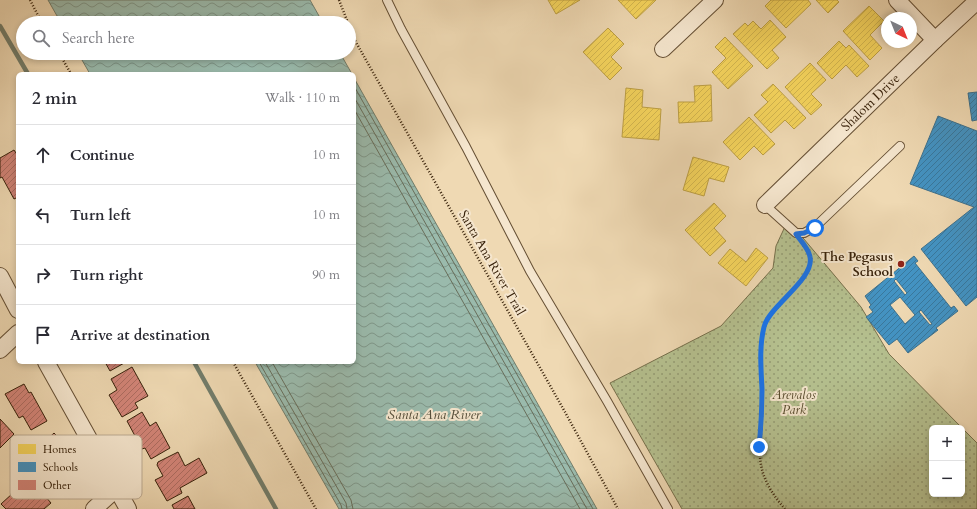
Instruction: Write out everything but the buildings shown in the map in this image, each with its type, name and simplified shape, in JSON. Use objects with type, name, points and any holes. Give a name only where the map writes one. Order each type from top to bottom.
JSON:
[{"type":"street","points":[[663,49],[715,0]]},
{"type":"street","points":[[897,0],[935,40]]},
{"type":"street","name":"Shalom Drive","points":[[765,205],[977,1]]},
{"type":"street","points":[[0,276],[16,306]]},
{"type":"street","points":[[0,350],[16,335]]},
{"type":"street","points":[[47,364],[87,435]]},
{"type":"street","points":[[94,509],[105,499]]},
{"type":"street","points":[[123,499],[128,509]]},
{"type":"lane","points":[[387,0],[401,29],[466,147],[530,271],[607,400],[668,509]]},
{"type":"lane","points":[[765,205],[796,234],[804,233],[815,228],[900,146]]},
{"type":"path","points":[[30,0],[38,16]]},
{"type":"path","points":[[339,0],[345,16]]},
{"type":"path","name":"Santa Ana River Trail","points":[[356,43],[557,398],[618,509]]},
{"type":"path","points":[[63,60],[70,72]]},
{"type":"path","points":[[785,509],[776,500],[763,473],[759,447],[762,415],[761,360],[764,325],[776,308],[806,274],[811,262],[810,256],[796,234]]},
{"type":"path","points":[[234,364],[316,509]]},
{"type":"green space","name":"Arevalos Park","points":[[788,220],[861,307],[889,354],[959,425],[929,425],[929,497],[965,497],[965,431],[977,443],[977,509],[682,509],[610,383],[721,326],[773,268],[776,246]]},
{"type":"water","points":[[48,0],[310,0],[319,16],[57,16]]},
{"type":"water","points":[[82,60],[344,60],[351,72],[89,72]]},
{"type":"water","name":"Santa Ana River","points":[[356,82],[597,509],[339,509],[256,364],[356,364]]},
{"type":"waterway","points":[[0,26],[16,53]]},
{"type":"waterway","points":[[20,60],[27,72]]},
{"type":"waterway","points":[[195,364],[276,509]]},
{"type":"place","name":"The Pegasus School","points":[[901,264]]},
{"type":"route","points":[[759,447],[762,415],[761,360],[764,325],[776,308],[806,274],[811,262],[810,256],[796,234],[804,233],[815,228]]}]
